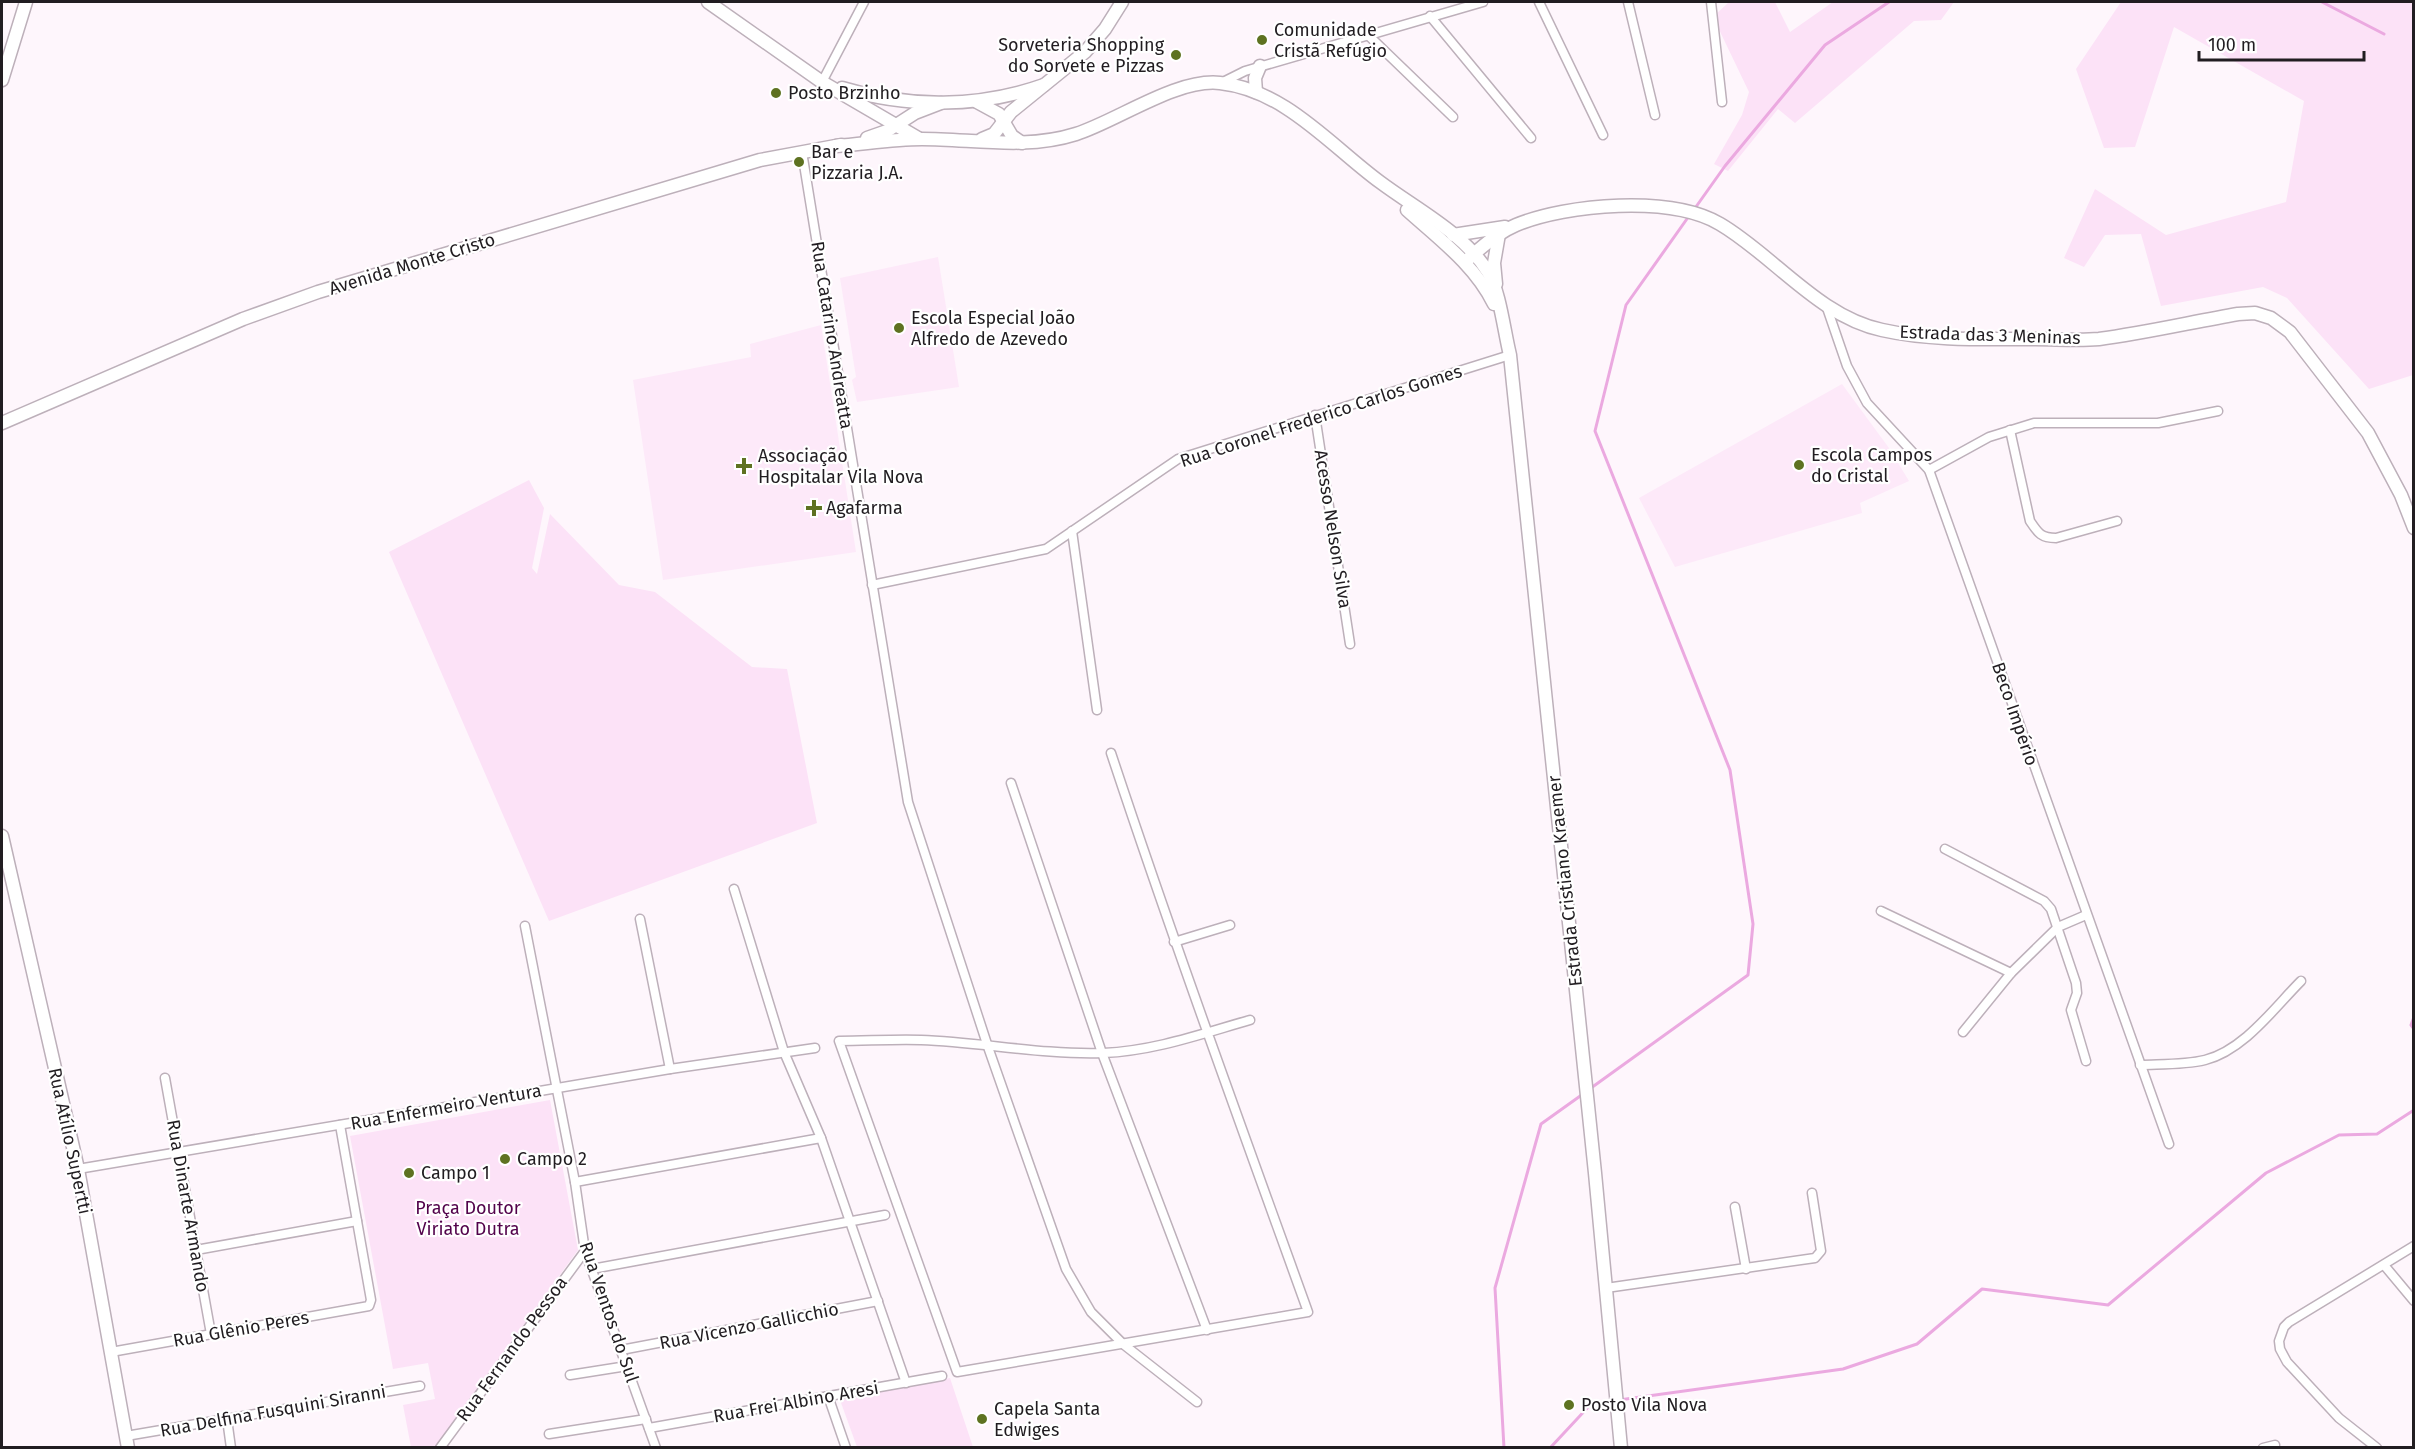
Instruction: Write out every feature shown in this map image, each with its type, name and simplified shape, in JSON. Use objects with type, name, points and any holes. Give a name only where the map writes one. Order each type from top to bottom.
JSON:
[{"type":"main road","points":[[2,80],[26,2]]},
{"type":"main road","points":[[708,2],[822,82],[919,139]]},
{"type":"main road","points":[[976,140],[994,134],[1011,111],[1085,52],[1105,29],[1122,2]]},
{"type":"main road","points":[[1256,92],[1255,78],[1260,66]]},
{"type":"main road","points":[[822,82],[872,98],[941,103],[976,102],[1024,92],[1044,85]]},
{"type":"main road","name":"Estrada Cristiano Kraemer","points":[[919,139],[1023,142],[1076,134],[1188,86],[1221,83],[1237,86],[1256,92],[1301,118],[1488,272],[1496,291],[1510,355],[1586,1079],[1621,1448]]},
{"type":"main road","points":[[976,102],[990,107],[1003,121],[1012,136],[1023,142]]},
{"type":"main road","name":"Avenida Monte Cristo","points":[[2,423],[243,320],[318,292],[760,160],[874,137],[915,113],[941,103]]},
{"type":"main road","name":"Avenida Monte Cristo","points":[[836,146],[919,139]]},
{"type":"main road","name":"Estrada Cristiano Kraemer","points":[[1378,181],[1454,235],[1469,258],[1500,317]]},
{"type":"main road","name":"Estrada das 3 Meninas","points":[[1469,258],[1499,234],[1515,225],[1558,212],[1622,207],[1674,208],[1698,214],[1720,224],[1826,305],[1879,330],[1914,336],[2098,339],[2255,313],[2271,318],[2290,332],[2368,433],[2401,495],[2414,528]]},
{"type":"main road","points":[[1454,235],[1515,225]]},
{"type":"main road","points":[[1496,291],[1494,263],[1499,234]]},
{"type":"main road","name":"Rua Atílio Supertti","points":[[2,836],[78,1169],[127,1442]]},
{"type":"street","points":[[822,82],[864,2]]},
{"type":"street","points":[[1221,83],[1260,66],[1483,2]]},
{"type":"street","points":[[1539,2],[1603,135]]},
{"type":"street","points":[[1628,2],[1655,115]]},
{"type":"street","points":[[1711,2],[1722,102]]},
{"type":"street","points":[[1430,16],[1531,138]]},
{"type":"street","points":[[1369,36],[1453,117]]},
{"type":"street","points":[[1237,86],[1260,66]]},
{"type":"street","name":"Rua Catarino Andreatta","points":[[802,152],[908,802],[988,1047],[1066,1269],[1091,1312],[1123,1344],[1197,1402]]},
{"type":"street","name":"Beco Império","points":[[1826,305],[1847,366],[1867,403],[1929,470],[2169,1144]]},
{"type":"street","name":"Rua Coronel Frederico Carlos Gomes","points":[[872,585],[1046,549],[1178,459],[1510,355]]},
{"type":"street","points":[[1929,470],[1989,436],[2034,423],[2158,423],[2218,411]]},
{"type":"street","name":"Acesso Nelson Silva","points":[[1315,415],[1350,644]]},
{"type":"street","points":[[2010,430],[2030,521],[2038,534],[2046,538],[2056,538],[2117,521]]},
{"type":"street","points":[[1072,531],[1097,710]]},
{"type":"street","points":[[1111,753],[1174,942],[1207,1033],[1308,1312],[957,1372],[838,1041],[921,1040],[988,1047],[1102,1053],[1156,1048],[1207,1033],[1250,1020]]},
{"type":"street","points":[[1011,783],[1102,1053],[1207,1329]]},
{"type":"street","points":[[1945,849],[2044,901],[2052,909],[2076,983],[2077,993],[2071,1010],[2086,1061]]},
{"type":"street","points":[[734,889],[784,1052],[821,1138],[906,1383]]},
{"type":"street","points":[[1881,911],[2011,973]]},
{"type":"street","points":[[1963,1032],[2011,973],[2058,927],[2086,915]]},
{"type":"street","points":[[640,918],[670,1069]]},
{"type":"street","points":[[1174,942],[1230,925]]},
{"type":"street","name":"Rua Ventos do Sul","points":[[525,926],[575,1182],[585,1251],[656,1448]]},
{"type":"street","points":[[2140,1065],[2205,1060],[2226,1052],[2252,1030],[2301,981]]},
{"type":"street","name":"Rua Enfermeiro Ventura","points":[[78,1169],[670,1069],[815,1048]]},
{"type":"street","name":"Rua Dinarte Armando","points":[[165,1078],[211,1334]]},
{"type":"street","points":[[196,1250],[357,1221],[339,1125]]},
{"type":"street","points":[[575,1182],[821,1138]]},
{"type":"street","points":[[1606,1287],[1746,1269],[1819,1256],[1821,1251],[1812,1193]]},
{"type":"street","points":[[1734,1207],[1746,1269]]},
{"type":"street","points":[[592,1269],[885,1215]]},
{"type":"street","name":"Rua Glênio Peres","points":[[111,1352],[371,1305],[357,1221]]},
{"type":"street","points":[[2377,1448],[2339,1418],[2287,1362],[2280,1349],[2279,1341],[2284,1327],[2289,1322],[2414,1246]]},
{"type":"street","name":"Rua Fernando Pessoa","points":[[440,1448],[585,1251]]},
{"type":"street","points":[[2384,1265],[2414,1301]]},
{"type":"street","name":"Rua Vicenzo Gallicchio","points":[[621,1350],[878,1301]]},
{"type":"street","points":[[570,1375],[627,1366]]},
{"type":"street","name":"Rua Frei Albino Aresi","points":[[549,1434],[648,1423],[942,1376]]},
{"type":"street","name":"Rua Delfina Fusquini Siranni","points":[[127,1442],[226,1419],[420,1386]]},
{"type":"street","points":[[828,1396],[846,1448]]},
{"type":"street","points":[[226,1419],[231,1448]]},
{"type":"street","points":[[2263,1448],[2275,1445]]},
{"type":"shaded area","name":"Escola Especial João Alfredo de Azevedo","points":[[938,257],[959,387],[857,402],[852,380],[856,377],[840,278]]},
{"type":"shaded area","name":"Associação Hospitalar Vila Nova","points":[[821,325],[856,552],[663,580],[633,380],[751,357],[750,344]]},
{"type":"shaded area","name":"Escola Campos do Cristal","points":[[1842,384],[1889,448],[1909,481],[1860,503],[1862,513],[1675,567],[1639,498]]},
{"type":"green space","points":[[1729,2],[1775,2],[1790,32],[1833,2],[1954,2],[1941,20],[1914,21],[1795,123],[1778,109],[1728,171],[1714,164],[1742,115],[1749,92],[1713,17]]},
{"type":"green space","points":[[2121,2],[2413,2],[2413,375],[2369,389],[2287,298],[2263,287],[2161,306],[2141,234],[2105,235],[2084,267],[2064,258],[2095,189],[2166,235],[2286,202],[2304,101],[2174,27],[2135,147],[2104,148],[2076,69]]},
{"type":"green space","points":[[529,480],[544,508],[532,568],[537,574],[550,514],[619,585],[655,592],[752,667],[787,669],[817,823],[549,921],[389,552]]},
{"type":"green space","name":"Praça Doutor Viriato Dutra","points":[[550,1100],[578,1250],[435,1447],[411,1447],[403,1405],[435,1399],[428,1363],[393,1369],[350,1136]]},
{"type":"green space","points":[[950,1378],[973,1447],[857,1447],[840,1400]]},
{"type":"waterway","points":[[1693,211],[1725,166],[1825,45],[1889,2]]},
{"type":"waterway","points":[[2322,2],[2384,34]]},
{"type":"waterway","points":[[1591,1088],[1748,975],[1753,924],[1730,770],[1595,431],[1626,305],[1689,216]]},
{"type":"waterway","points":[[2414,1017],[2411,1025],[2414,1029]]},
{"type":"waterway","points":[[1504,1448],[1495,1288],[1541,1124],[1583,1094]]},
{"type":"waterway","points":[[1619,1400],[1843,1369],[1917,1344],[1982,1289],[2108,1305],[2266,1173],[2339,1135],[2377,1134],[2414,1110]]},
{"type":"waterway","points":[[1550,1448],[1591,1404],[1612,1401]]},
{"type":"place","name":"Comunidade Cristã Refúgio","points":[[1262,40]]},
{"type":"place","name":"Sorveteria Shopping do Sorvete e Pizzas","points":[[1176,55]]},
{"type":"place","name":"Posto Brzinho","points":[[776,93]]},
{"type":"place","name":"Bar e Pizzaria J.A.","points":[[799,162]]},
{"type":"place","name":"Escola Especial João Alfredo de Azevedo","points":[[899,328]]},
{"type":"place","name":"Escola Campos do Cristal","points":[[1799,465]]},
{"type":"place","name":"Associação Hospitalar Vila Nova","points":[[744,466]]},
{"type":"place","name":"Agafarma","points":[[814,508]]},
{"type":"place","name":"Campo 2","points":[[505,1159]]},
{"type":"place","name":"Campo 1","points":[[409,1173]]},
{"type":"place","name":"Posto Vila Nova","points":[[1569,1405]]},
{"type":"place","name":"Capela Santa Edwiges","points":[[982,1419]]}]
